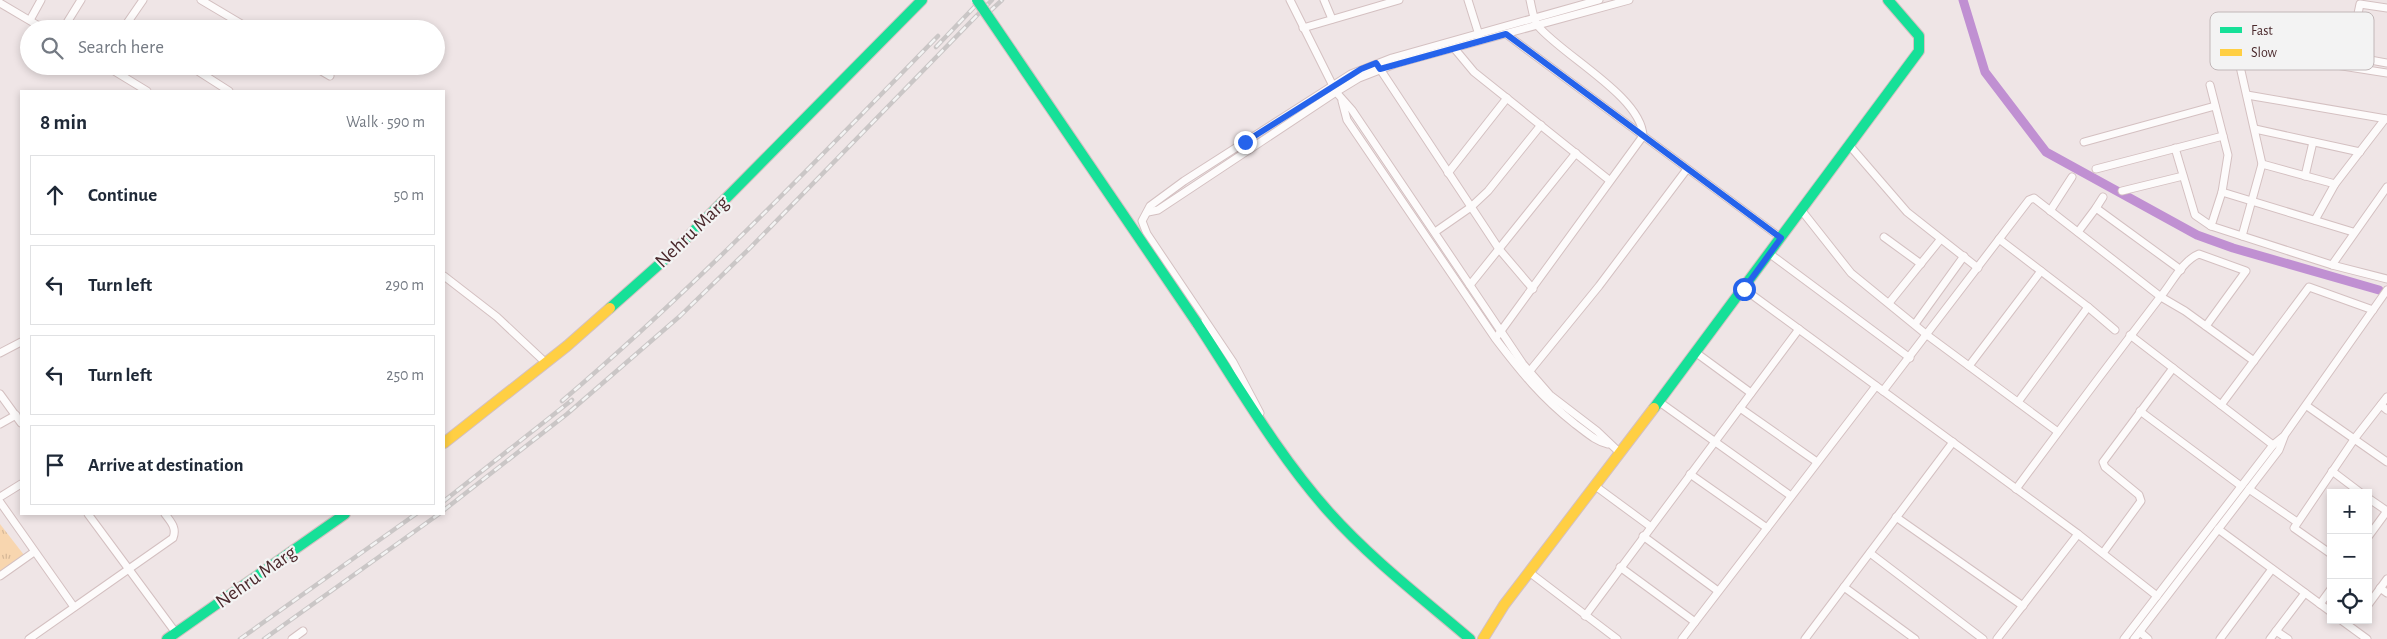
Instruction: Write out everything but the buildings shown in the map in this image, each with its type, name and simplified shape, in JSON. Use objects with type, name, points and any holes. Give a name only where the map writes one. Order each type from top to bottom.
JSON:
[{"type":"street","points":[[0,3],[30,20],[41,0]]},
{"type":"street","points":[[69,20],[81,0]]},
{"type":"street","points":[[131,20],[142,0]]},
{"type":"street","points":[[201,0],[235,20]]},
{"type":"street","name":"Nehru Marg","points":[[445,442],[546,363],[689,238],[922,0]]},
{"type":"street","points":[[976,0],[1307,485],[1348,532],[1470,639]]},
{"type":"street","points":[[1290,0],[1334,89],[1342,101],[1352,110],[1435,232],[1470,285],[1497,335],[1556,400],[1597,431],[1608,444],[1619,452]]},
{"type":"street","points":[[1324,0],[1332,19]]},
{"type":"street","points":[[1368,0],[1372,8]]},
{"type":"street","points":[[1303,28],[1399,0]]},
{"type":"street","points":[[1468,0],[1480,40]]},
{"type":"street","points":[[1497,335],[1533,289],[1609,180],[1643,136],[1643,127],[1630,107],[1536,22],[1530,0]]},
{"type":"street","points":[[1378,66],[1506,34],[1599,0]]},
{"type":"street","points":[[1269,431],[1236,367],[1147,234],[1142,221],[1154,202],[1184,181],[1334,89],[1351,74],[1478,33],[1536,22],[1629,0]]},
{"type":"street","points":[[1483,639],[1504,605],[1744,289],[1919,51],[1919,36],[1888,0]]},
{"type":"street","points":[[2358,12],[2360,4],[2387,8]]},
{"type":"street","points":[[1506,34],[1781,238]]},
{"type":"street","points":[[1454,48],[1467,66],[1609,180]]},
{"type":"street","points":[[2374,61],[2387,63]]},
{"type":"street","points":[[1378,66],[1499,249],[1533,289]]},
{"type":"street","points":[[2241,70],[2262,164],[2242,236]]},
{"type":"street","points":[[2368,70],[2387,73]]},
{"type":"street","points":[[121,75],[145,90]]},
{"type":"street","points":[[204,75],[227,90]]},
{"type":"street","points":[[2210,85],[2228,155],[2222,192],[2211,226]]},
{"type":"street","points":[[2247,95],[2386,119],[2335,184],[2315,220]]},
{"type":"street","points":[[1448,173],[1507,98]]},
{"type":"street","points":[[1342,101],[1347,120],[1541,396],[1595,439],[1608,444]]},
{"type":"street","points":[[2084,142],[2215,106]]},
{"type":"street","points":[[1435,232],[1472,207],[1488,192],[1541,125]]},
{"type":"street","points":[[2255,129],[2360,152]]},
{"type":"street","points":[[2096,169],[2223,136]]},
{"type":"street","points":[[2305,176],[2313,142]]},
{"type":"street","points":[[1850,146],[1907,212],[1940,240],[1978,268]]},
{"type":"street","points":[[2175,148],[2195,215],[2211,226],[2332,265],[2387,279]]},
{"type":"street","points":[[1470,285],[1576,153]]},
{"type":"street","points":[[2262,164],[2335,184]]},
{"type":"street","points":[[1529,372],[1599,286],[1688,169]]},
{"type":"street","points":[[2122,191],[2183,176]]},
{"type":"street","points":[[2050,211],[2072,177]]},
{"type":"street","points":[[2332,265],[2353,232],[2387,187]]},
{"type":"street","points":[[2222,192],[2252,199],[2353,232]]},
{"type":"street","points":[[2078,232],[2103,197]]},
{"type":"street","points":[[1883,391],[2029,200],[2034,198],[2161,297],[2254,360]]},
{"type":"street","points":[[2096,208],[2181,270]]},
{"type":"street","points":[[1802,211],[1851,273],[1927,335],[2058,432]]},
{"type":"street","points":[[1884,237],[1921,264]]},
{"type":"street","points":[[1999,239],[2115,330]]},
{"type":"street","points":[[1889,303],[1940,240]]},
{"type":"street","points":[[1770,254],[1910,358]]},
{"type":"street","points":[[2016,489],[2130,335],[2181,270],[2199,254],[2246,271],[2206,326]]},
{"type":"street","points":[[1915,324],[1964,256]]},
{"type":"street","points":[[1969,366],[2041,271]]},
{"type":"street","points":[[445,277],[497,317],[546,363]]},
{"type":"street","points":[[2221,405],[2309,288],[2373,310]]},
{"type":"street","points":[[1744,289],[2078,534],[2157,596]]},
{"type":"street","points":[[2124,639],[2273,445],[2284,436],[2307,406],[2387,290]]},
{"type":"street","points":[[2018,402],[2088,307]]},
{"type":"street","points":[[1586,616],[1620,567],[1799,329]]},
{"type":"street","points":[[2130,335],[2273,445]]},
{"type":"street","points":[[0,353],[20,343]]},
{"type":"street","points":[[1695,352],[1751,393]]},
{"type":"street","points":[[2103,553],[2141,502],[2139,495],[2103,465],[2140,411],[2173,368]]},
{"type":"street","points":[[1682,639],[1876,386]]},
{"type":"street","points":[[0,394],[20,421]]},
{"type":"street","points":[[2327,551],[2294,528],[2355,438],[2384,408],[2387,397]]},
{"type":"street","points":[[1658,401],[1791,496]]},
{"type":"street","points":[[2307,406],[2387,462]]},
{"type":"street","points":[[1740,408],[1817,462]]},
{"type":"street","points":[[2140,411],[2241,486]]},
{"type":"street","points":[[0,424],[16,415]]},
{"type":"street","points":[[2134,639],[2279,450],[2284,436]]},
{"type":"street","points":[[1805,639],[1953,442]]},
{"type":"street","points":[[2332,471],[2356,489]]},
{"type":"street","points":[[1690,474],[1767,528]]},
{"type":"street","points":[[0,497],[20,485]]},
{"type":"street","points":[[1594,485],[1651,526]]},
{"type":"street","points":[[2249,489],[2297,522]]},
{"type":"street","points":[[2370,534],[2387,511],[2372,501]]},
{"type":"street","points":[[0,502],[74,607]]},
{"type":"street","points":[[89,515],[128,568],[171,636]]},
{"type":"street","points":[[29,639],[172,538],[175,532],[174,526],[166,515]]},
{"type":"street","name":"Nehru Marg","points":[[171,636],[344,515]]},
{"type":"street","points":[[1896,518],[2022,606]]},
{"type":"street","points":[[2218,529],[2327,609]]},
{"type":"street","points":[[1997,639],[2078,534]]},
{"type":"street","points":[[1644,536],[1718,591]]},
{"type":"street","points":[[0,576],[34,552]]},
{"type":"street","points":[[1870,553],[1983,639]]},
{"type":"street","points":[[1620,567],[1694,622]]},
{"type":"street","points":[[2220,639],[2272,569]]},
{"type":"street","points":[[1529,572],[1617,639]]},
{"type":"street","points":[[2372,599],[2387,579]]},
{"type":"street","points":[[1844,587],[1915,639]]},
{"type":"street","points":[[2380,588],[2387,593]]},
{"type":"street","points":[[2270,639],[2304,593]]},
{"type":"street","points":[[2320,604],[2327,594]]},
{"type":"street","points":[[2346,624],[2367,639]]},
{"type":"street","points":[[2352,628],[2354,624]]},
{"type":"street","points":[[292,639],[303,631]]},
{"type":"street","points":[[2276,631],[2288,639]]},
{"type":"street","points":[[2140,632],[2148,639]]},
{"type":"green space","points":[[0,524],[24,555],[0,572]]},
{"type":"waterway","points":[[1963,0],[1985,72],[2046,152],[2197,235],[2233,248],[2379,290]]},
{"type":"railway","points":[[936,47],[981,0]]},
{"type":"railway","points":[[445,509],[567,414],[680,316],[750,248],[992,0]]},
{"type":"railway","points":[[989,12],[1002,0]]},
{"type":"railway","points":[[562,401],[708,268],[801,177],[938,36]]},
{"type":"railway","points":[[445,500],[572,400]]},
{"type":"railway","points":[[240,639],[415,515]]},
{"type":"railway","points":[[264,639],[438,515]]},
{"type":"traffic: fast","points":[[610,308],[672,253],[922,0]]},
{"type":"traffic: fast","points":[[977,0],[1197,323]]},
{"type":"traffic: fast","points":[[1654,408],[1919,51],[1919,36],[1888,0]]},
{"type":"traffic: fast","points":[[1197,323],[1276,444],[1329,512],[1379,562],[1470,639]]},
{"type":"traffic: fast","points":[[167,639],[344,515]]},
{"type":"traffic: slow","points":[[445,442],[567,346],[610,308]]},
{"type":"traffic: slow","points":[[1483,639],[1504,605],[1654,408]]},
{"type":"route","points":[[1245,142],[1361,69],[1376,63],[1380,69],[1506,34],[1781,238],[1744,289]]}]
